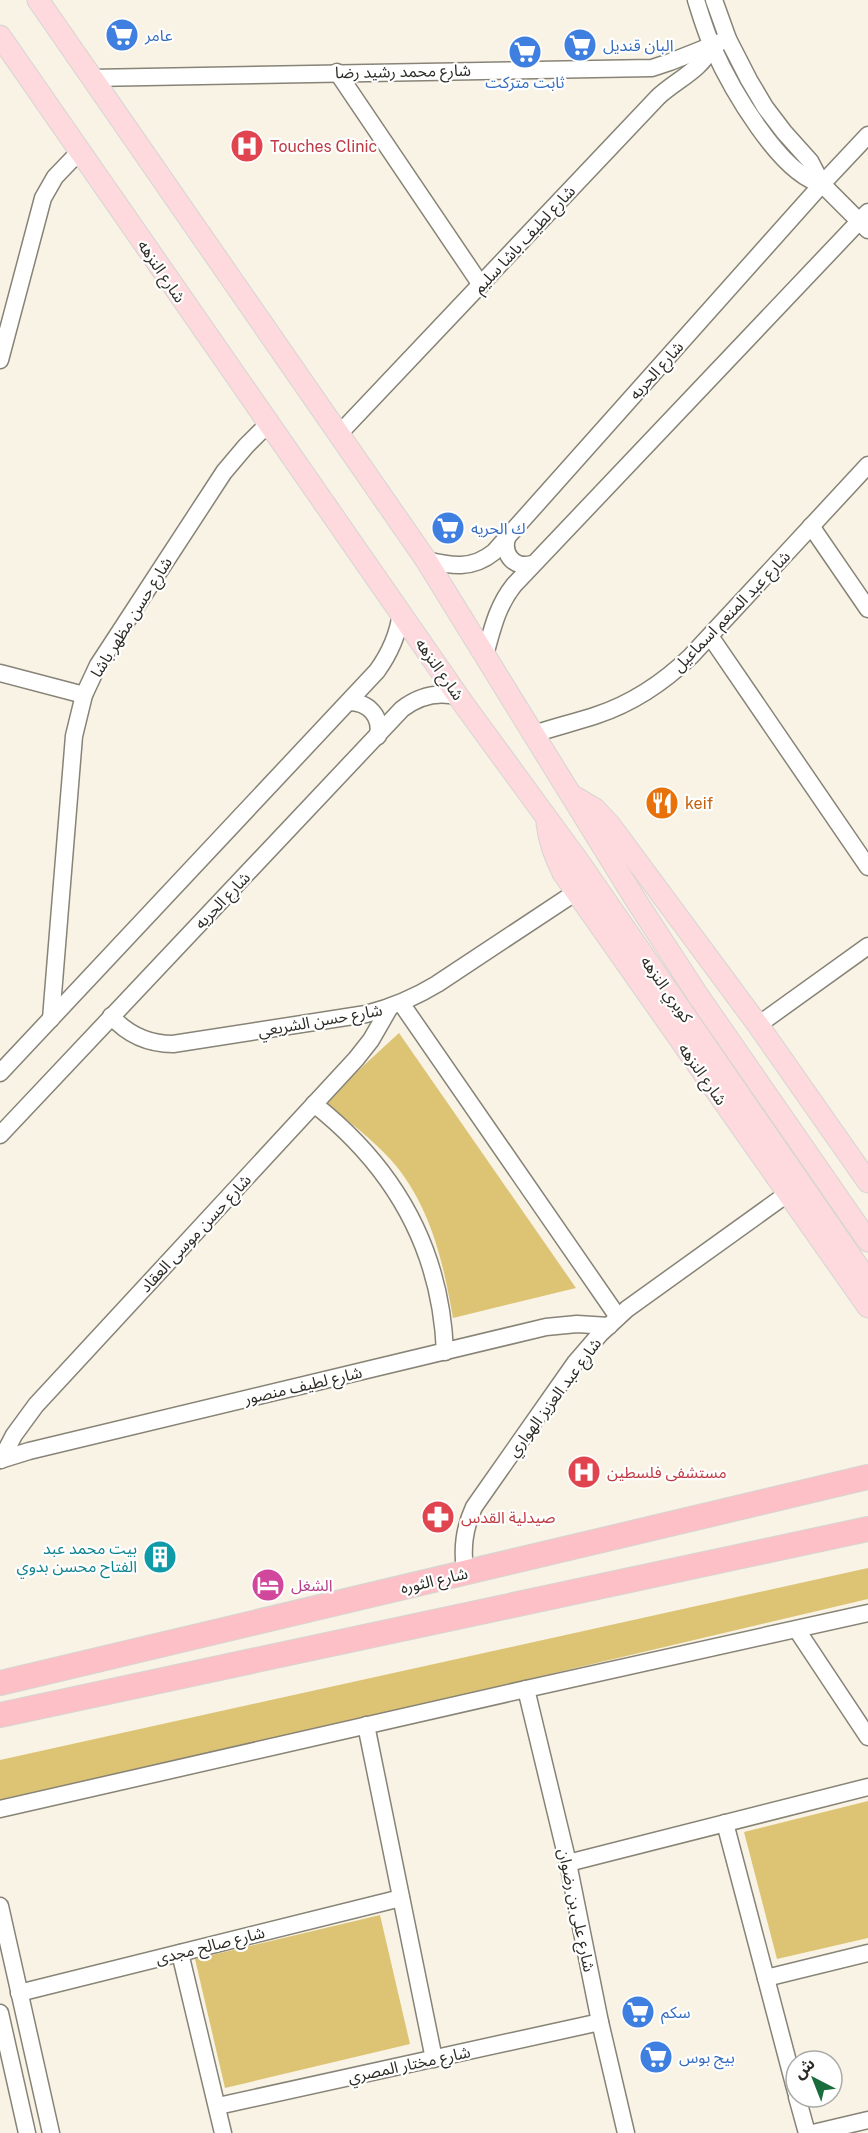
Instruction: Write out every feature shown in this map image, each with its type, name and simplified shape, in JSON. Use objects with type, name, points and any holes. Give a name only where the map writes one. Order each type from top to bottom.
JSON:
[{"type":"highway","name":"شارع الثوره","points":[[0,1683],[868,1477]]},
{"type":"highway","points":[[843,1534],[853,1523],[868,1514]]},
{"type":"highway","points":[[0,1715],[868,1529]]},
{"type":"main road","points":[[38,0],[426,561],[534,734],[569,795],[595,809],[610,825],[758,1025],[868,1182]]},
{"type":"main road","name":"شارع النزهه","points":[[0,36],[459,697],[547,817],[548,836],[554,855],[576,891],[868,1307]]},
{"type":"main road","name":"كوبري النزهه","points":[[569,795],[698,994],[868,1241]]},
{"type":"main road","name":"كوبري النزهه","points":[[547,817],[868,1281]]},
{"type":"street","points":[[696,0],[712,46],[734,89],[761,130],[800,174],[814,183],[822,184]]},
{"type":"street","points":[[485,655],[501,604],[532,564],[865,221],[822,184],[810,161],[765,107],[728,39],[714,0]]},
{"type":"street","name":"شارع محمد رشيد رضا","points":[[91,78],[652,68],[728,39]]},
{"type":"street","name":"شارع لطيف باشا سليم","points":[[338,435],[658,97],[681,77],[699,66],[712,46]]},
{"type":"street","points":[[652,68],[660,82],[658,97]]},
{"type":"street","points":[[337,72],[481,285]]},
{"type":"street","name":"شارع الحريه","points":[[426,561],[455,566],[469,565],[488,556],[507,538],[868,135]]},
{"type":"street","points":[[0,360],[43,198],[55,177],[80,151]]},
{"type":"street","name":"شارع حسن مظهر باشا","points":[[51,1019],[74,736],[84,695],[98,665],[224,472],[268,424]]},
{"type":"street","name":"شارع عبد المنعم اسماعيل","points":[[534,734],[596,716],[640,696],[680,667],[868,465]]},
{"type":"street","points":[[811,526],[868,609]]},
{"type":"street","points":[[507,538],[506,548],[513,561],[522,565],[532,564]]},
{"type":"street","points":[[0,1073],[377,671],[387,656],[398,631],[401,613]]},
{"type":"street","points":[[710,636],[868,867]]},
{"type":"street","points":[[0,673],[84,695]]},
{"type":"street","name":"شارع الحريه","points":[[0,1135],[402,709],[417,699],[433,694],[459,697]]},
{"type":"street","points":[[349,702],[360,703],[370,709],[379,724],[378,736]]},
{"type":"street","name":"شارع حسن الشريعي","points":[[111,1017],[124,1029],[139,1038],[156,1043],[173,1044],[366,1014],[395,1005],[437,984],[576,891]]},
{"type":"street","points":[[758,1025],[868,946]]},
{"type":"street","points":[[395,1005],[613,1321]]},
{"type":"street","name":"شارع حسن موسى العقاد","points":[[1,1460],[19,1427],[42,1398],[367,1045],[395,1005]]},
{"type":"street","points":[[314,1104],[344,1129],[371,1157],[394,1189],[413,1222],[428,1258],[436,1287],[442,1315],[445,1352]]},
{"type":"street","name":"شارع عبد العزيز الهواري","points":[[465,1572],[463,1545],[466,1526],[474,1508],[576,1363],[613,1321],[637,1301],[787,1194]]},
{"type":"street","name":"شارع لطيف منصور","points":[[1,1460],[29,1451],[556,1326],[613,1321]]},
{"type":"street","points":[[0,1809],[868,1613]]},
{"type":"street","points":[[797,1630],[868,1737]]},
{"type":"street","name":"شارع على بن رضوان","points":[[526,1689],[568,1863],[600,2022],[626,2133]]},
{"type":"street","points":[[366,1725],[434,2060]]},
{"type":"street","points":[[568,1863],[868,1787]]},
{"type":"street","points":[[724,1823],[785,2049]]},
{"type":"street","name":"شارع صالح مجدى","points":[[19,1993],[401,1898]]},
{"type":"street","points":[[0,1906],[51,2133]]},
{"type":"street","points":[[180,1953],[223,2133]]},
{"type":"street","points":[[766,1978],[868,1953]]},
{"type":"street","points":[[0,2013],[6,2074],[27,2133]]},
{"type":"street","name":"شارع مختار المصري","points":[[218,2106],[600,2022]]},
{"type":"street","points":[[6,2074],[35,2068]]},
{"type":"street","points":[[800,2109],[807,2133]]},
{"type":"street","points":[[813,2133],[868,2120]]},
{"type":"shaded area","points":[[399,1033],[576,1288],[453,1318],[445,1275],[433,1234],[416,1195],[391,1160],[324,1102]]},
{"type":"shaded area","points":[[868,1568],[868,1599],[0,1804],[0,1760]]},
{"type":"shaded area","points":[[868,1801],[868,1938],[777,1959],[744,1832]]},
{"type":"shaded area","points":[[380,1915],[410,2044],[225,2088],[195,1959]]},
{"type":"place","name":"عامر","points":[[122,35]]},
{"type":"place","name":"البان قنديل","points":[[580,45]]},
{"type":"place","name":"ثابت متركت","points":[[525,52]]},
{"type":"place","name":"Touches Clinic","points":[[247,146]]},
{"type":"place","name":"ك الحريه","points":[[448,528]]},
{"type":"place","name":"keif","points":[[662,803]]},
{"type":"place","name":"مستشفى فلسطين","points":[[584,1472]]},
{"type":"place","name":"صيدلية القدس","points":[[438,1517]]},
{"type":"place","name":"بيت محمد عبد الفتاح محسن بدوي","points":[[160,1557]]},
{"type":"place","name":"الشغل","points":[[268,1585]]},
{"type":"place","name":"سكم","points":[[638,2012]]},
{"type":"place","name":"بيج بوس","points":[[656,2057]]}]
